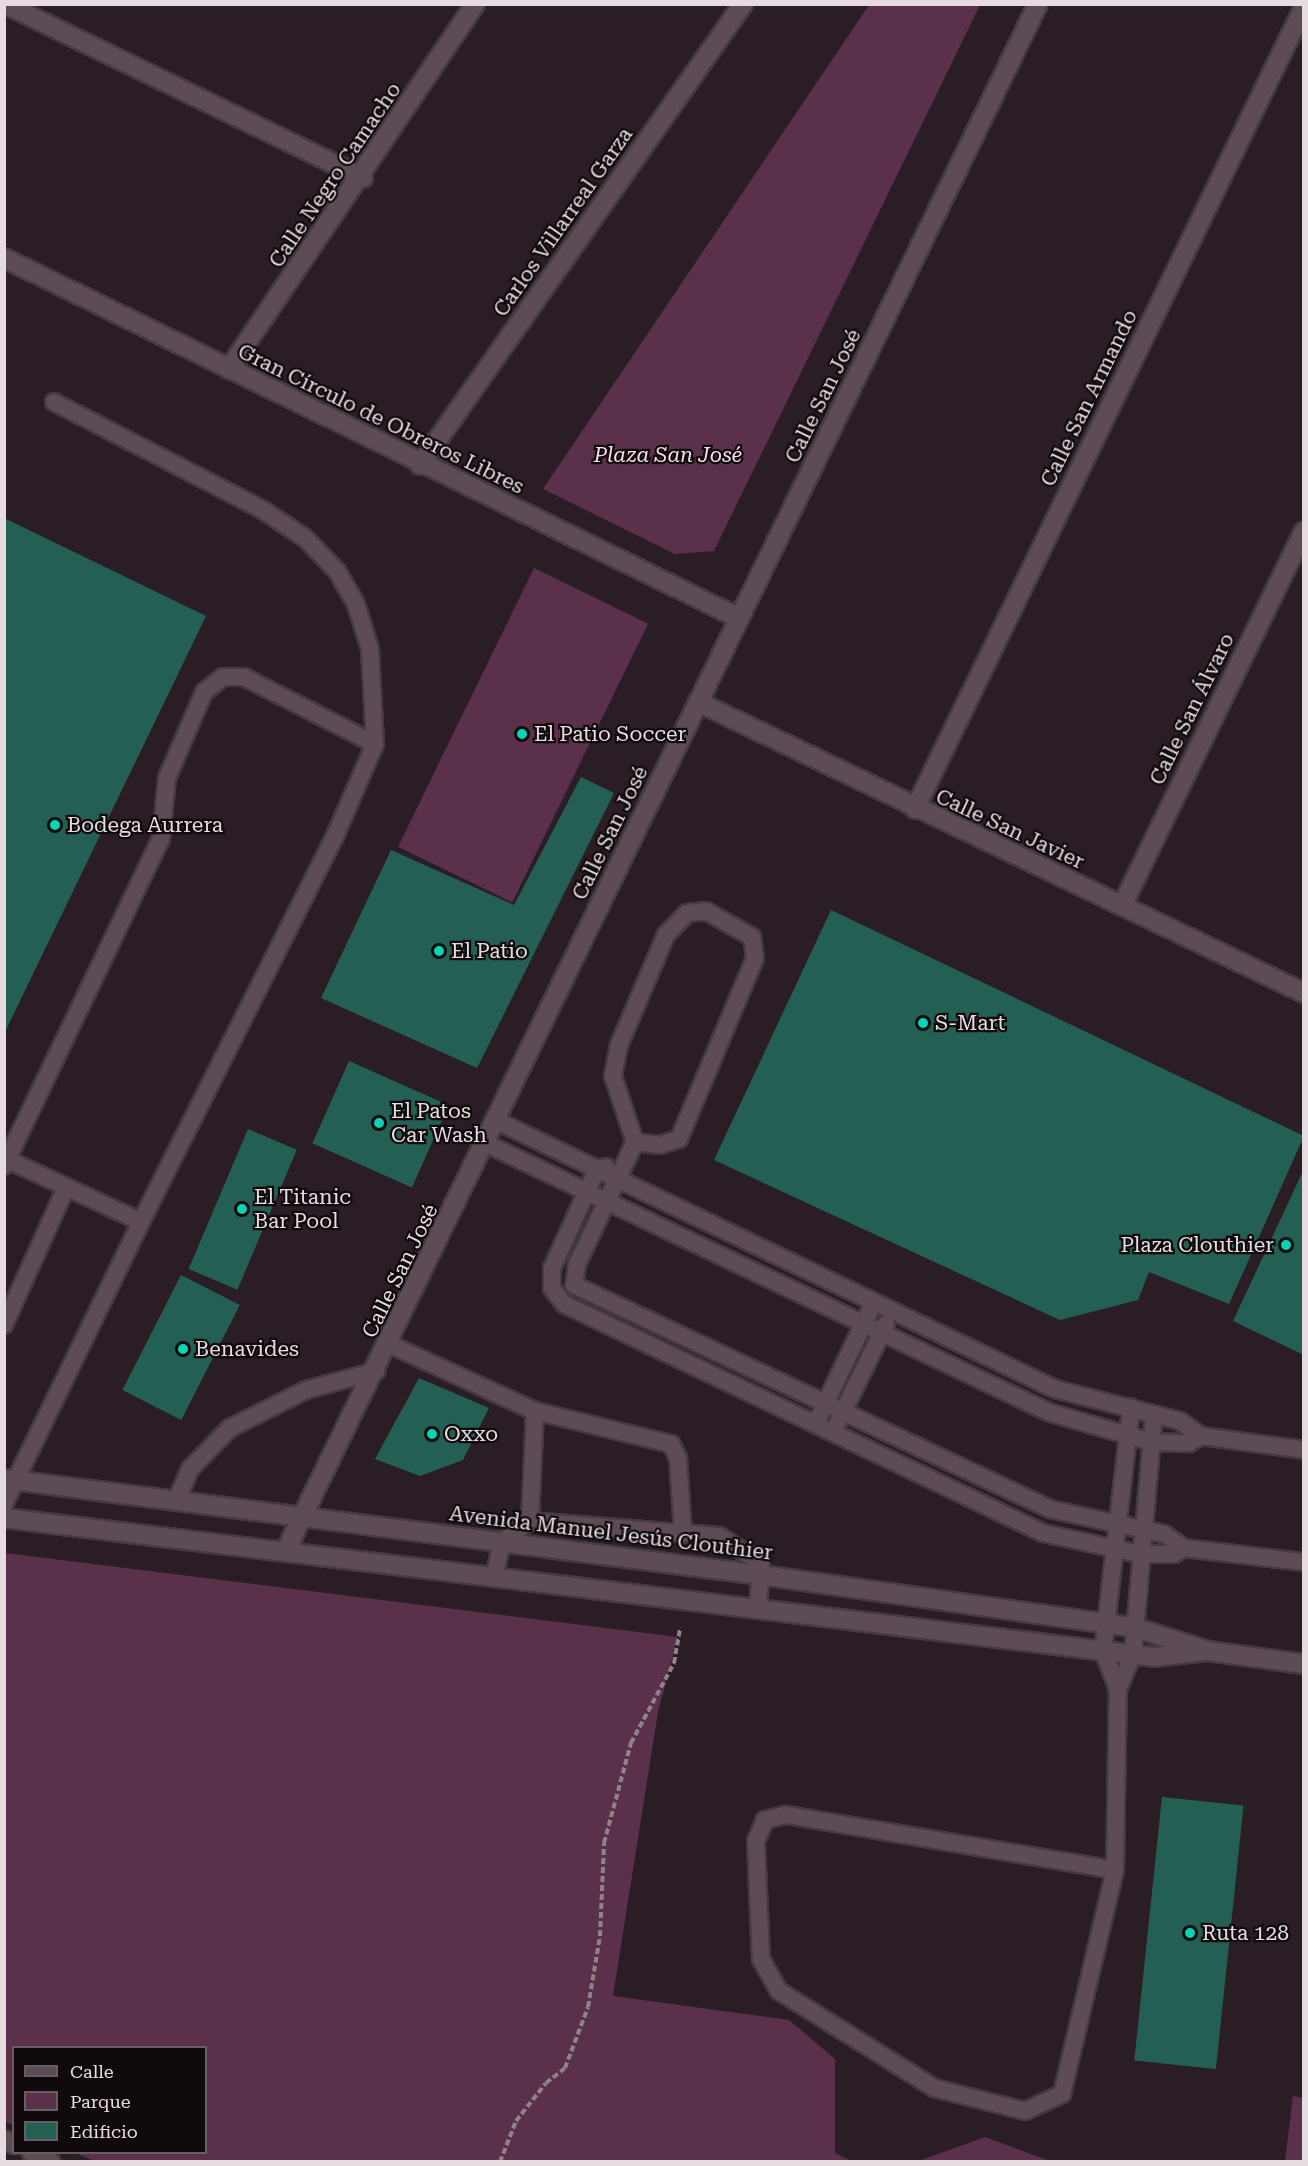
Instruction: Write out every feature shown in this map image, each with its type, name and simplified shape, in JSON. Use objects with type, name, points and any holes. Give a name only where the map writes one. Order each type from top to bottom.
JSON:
[{"type":"street","points":[[5,4],[363,178]]},
{"type":"street","name":"Calle Negro Camacho","points":[[229,369],[363,178],[476,4]]},
{"type":"street","name":"Carlos Villarreal Garza","points":[[420,465],[743,4]]},
{"type":"street","name":"Calle San José","points":[[285,1552],[300,1516],[376,1371],[487,1144],[698,702],[1038,4]]},
{"type":"street","name":"Calle San Armando","points":[[915,809],[1304,7]]},
{"type":"street","name":"Gran Círculo de Obreros Libres","points":[[4,258],[420,465],[739,618]]},
{"type":"street","name":"Calle San Álvaro","points":[[1122,906],[1304,532]]},
{"type":"street","name":"Calle San Javier","points":[[698,702],[915,809],[1304,993]]},
{"type":"street","name":"Avenida Manuel Jesús Clouthier","points":[[9,1480],[761,1575],[1136,1628],[1208,1651],[1304,1664]]},
{"type":"street","name":"Avenida Manuel Jesús Clouthier","points":[[4,1518],[1103,1651],[1180,1657],[1208,1651]]},
{"type":"street","points":[[36,2154],[51,2162]]},
{"type":"lane","points":[[4,1504],[9,1480],[335,836],[375,744],[370,649],[356,604],[337,571],[305,538],[263,510],[54,402]]},
{"type":"lane","points":[[141,1222],[6,1161],[161,839],[166,778],[204,692],[223,677],[244,677],[375,744]]},
{"type":"lane","points":[[635,1142],[660,1145],[679,1139],[755,958],[752,937],[706,911],[687,913],[666,935],[619,1046],[613,1076],[635,1142],[577,1264],[574,1285],[842,1415],[1050,1509],[1117,1527],[1164,1534],[1184,1548],[1304,1562]]},
{"type":"lane","points":[[497,1121],[1055,1389],[1180,1421],[1201,1436],[1304,1450]]},
{"type":"lane","points":[[487,1144],[1048,1412],[1127,1437],[1151,1442],[1189,1443],[1201,1436]]},
{"type":"lane","points":[[627,1161],[597,1169],[552,1268],[552,1288],[564,1304],[1043,1533],[1139,1554],[1174,1554],[1184,1548]]},
{"type":"lane","points":[[4,1325],[66,1188]]},
{"type":"lane","points":[[815,1425],[874,1302]]},
{"type":"lane","points":[[831,1433],[893,1311]]},
{"type":"lane","points":[[389,1344],[535,1411],[671,1444],[678,1458],[683,1534]]},
{"type":"lane","points":[[176,1502],[190,1469],[230,1428],[306,1390],[376,1371]]},
{"type":"lane","points":[[1118,1689],[1103,1651],[1131,1408]]},
{"type":"lane","points":[[530,1521],[535,1411]]},
{"type":"lane","points":[[1114,1870],[785,1815],[765,1820],[756,1841],[761,1959],[779,1991],[934,2088],[1025,2111],[1062,2094],[1114,1870],[1118,1689],[1133,1654],[1141,1531],[1154,1414]]},
{"type":"lane","points":[[494,1577],[502,1542],[530,1521],[683,1534],[735,1542],[761,1563],[758,1610]]},
{"type":"path","points":[[500,2162],[516,2121],[546,2083],[565,2068],[588,2007],[600,1936],[604,1843],[631,1743],[674,1663],[685,1600]]},
{"type":"green space","name":"Plaza San José","points":[[869,5],[980,5],[714,551],[675,554],[543,489]]},
{"type":"green space","name":"El Patio Soccer","points":[[534,568],[648,624],[512,902],[398,847]]},
{"type":"green space","points":[[5,1553],[678,1637],[658,1712],[613,1996],[789,2020],[835,2059],[835,2153],[852,2161],[96,2162],[78,2154],[207,2154],[207,2046],[12,2046],[12,2124],[5,2121]]},
{"type":"green space","points":[[1293,2096],[1303,2098],[1303,2161],[1285,2161]]},
{"type":"green space","points":[[985,2137],[1050,2161],[919,2161]]},
{"type":"building","name":"Bodega Aurrera","points":[[4,518],[206,616],[4,1034]]},
{"type":"building","name":"El Patio","points":[[581,777],[614,793],[477,1068],[321,998],[391,850],[514,905]]},
{"type":"building","name":"S-Mart","points":[[831,910],[1304,1136],[1229,1304],[1149,1272],[1138,1300],[1060,1320],[714,1160]]},
{"type":"building","name":"El Patos Car Wash","points":[[349,1061],[449,1105],[412,1188],[312,1143]]},
{"type":"building","name":"El Titanic Bar Pool","points":[[248,1129],[297,1150],[237,1290],[189,1269]]},
{"type":"building","name":"Plaza Clouthier","points":[[1304,1169],[1304,1355],[1233,1321]]},
{"type":"building","name":"Benavides","points":[[181,1275],[240,1305],[181,1420],[122,1390]]},
{"type":"building","name":"Oxxo","points":[[419,1378],[489,1408],[463,1460],[420,1476],[375,1459]]},
{"type":"building","name":"Ruta 128","points":[[1162,1797],[1244,1806],[1216,2069],[1134,2061]]},
{"type":"place","name":"El Patio Soccer","points":[[522,734]]},
{"type":"place","name":"Bodega Aurrera","points":[[55,825]]},
{"type":"place","name":"El Patio","points":[[439,951]]},
{"type":"place","name":"S-Mart","points":[[923,1023]]},
{"type":"place","name":"El Patos Car Wash","points":[[379,1123]]},
{"type":"place","name":"El Titanic Bar Pool","points":[[242,1209]]},
{"type":"place","name":"Plaza Clouthier","points":[[1286,1245]]},
{"type":"place","name":"Benavides","points":[[183,1349]]},
{"type":"place","name":"Oxxo","points":[[432,1434]]},
{"type":"place","name":"Ruta 128","points":[[1190,1933]]}]
